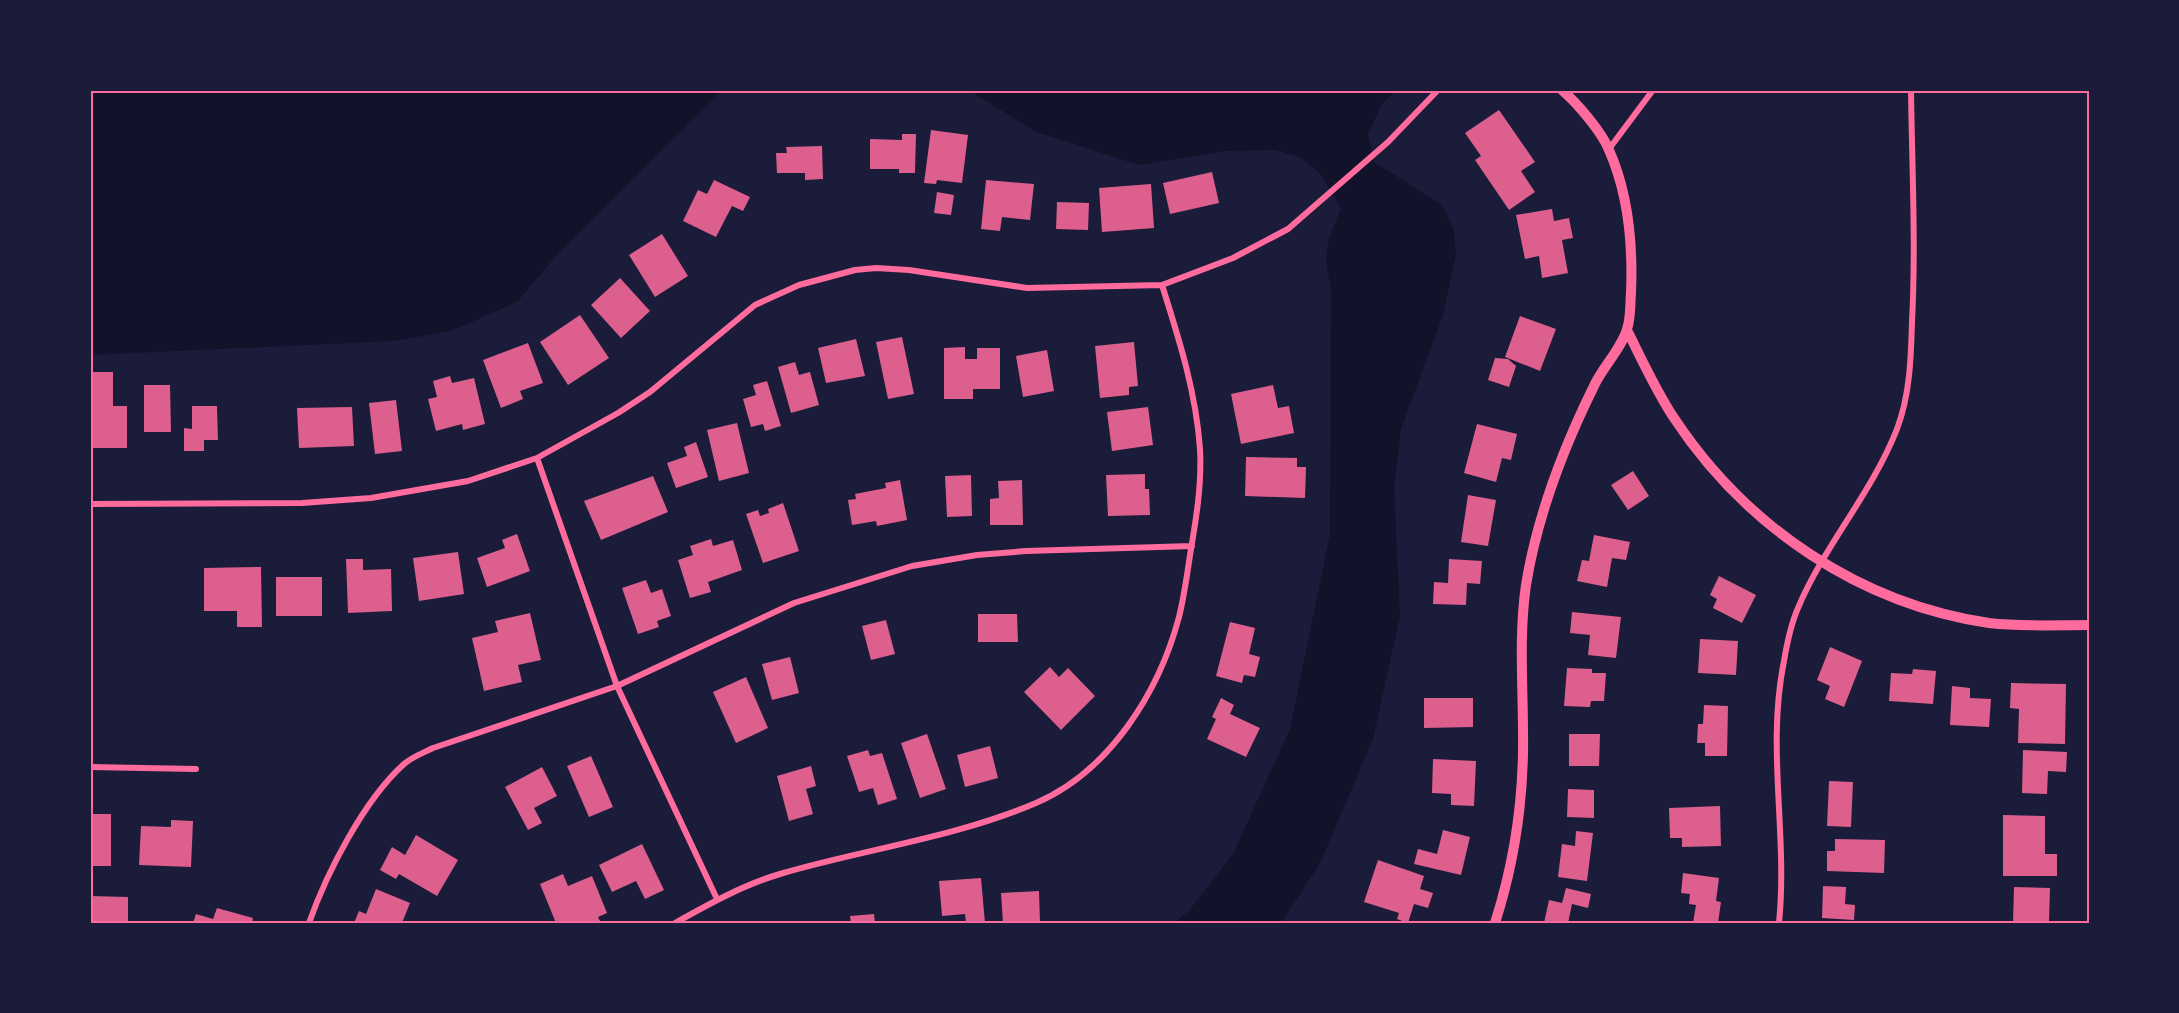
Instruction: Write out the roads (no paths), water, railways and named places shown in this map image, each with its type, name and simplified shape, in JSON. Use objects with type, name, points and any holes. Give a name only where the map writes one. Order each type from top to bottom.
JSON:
[{"type":"street","points":[[90,504],[302,503],[371,498],[468,481],[537,458],[650,392],[755,305],[816,279],[876,268],[909,270],[1027,288],[1162,285],[1264,244],[1319,205],[1388,142],[1438,90]]},
{"type":"street","points":[[1495,923],[1510,863],[1519,807],[1523,756],[1522,648],[1526,586],[1532,558],[1568,443],[1600,373],[1627,330],[1632,242],[1624,200],[1609,149],[1562,90]]},
{"type":"street","points":[[1609,149],[1653,90]]},
{"type":"street","points":[[1779,923],[1783,865],[1775,765],[1777,701],[1784,660],[1797,610],[1880,466],[1898,428],[1906,394],[1910,365],[1914,278],[1911,90]]},
{"type":"street","points":[[675,923],[717,899],[781,874],[956,831],[1039,802],[1072,783],[1090,769],[1137,714],[1152,684],[1179,616],[1192,546],[1201,469],[1193,388],[1162,285]]},
{"type":"street","points":[[1627,330],[1673,418],[1725,485],[1772,528],[1823,563],[1888,596],[1958,617],[2022,626],[2089,626]]},
{"type":"street","points":[[537,458],[616,686],[717,899]]},
{"type":"street","points":[[309,923],[350,837],[370,805],[405,763],[459,738],[616,686],[794,603],[912,566],[977,555],[1026,551],[1192,546]]},
{"type":"street","points":[[90,767],[196,770]]}]
